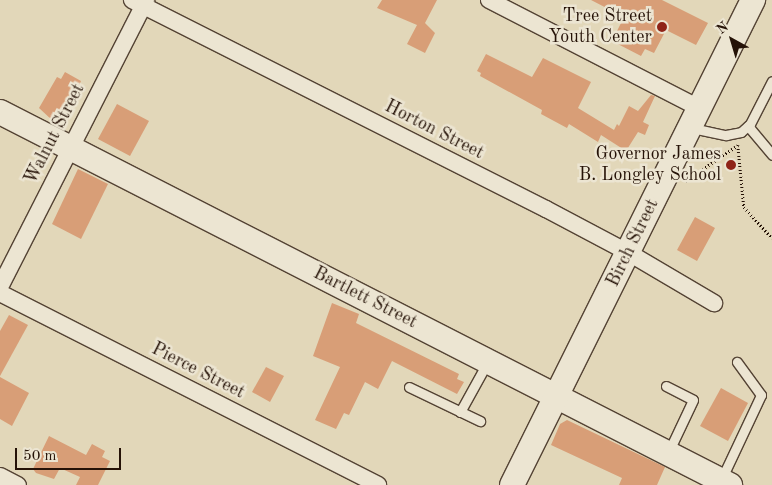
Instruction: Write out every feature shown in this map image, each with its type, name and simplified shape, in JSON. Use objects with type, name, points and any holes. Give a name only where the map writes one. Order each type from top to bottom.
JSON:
[{"type":"street","points":[[489,0],[694,118]]},
{"type":"street","name":"Birch Street","points":[[512,485],[629,253],[753,0]]},
{"type":"street","name":"Walnut Street","points":[[0,287],[71,148],[141,2]]},
{"type":"street","name":"Horton Street","points":[[141,2],[629,253],[714,303]]},
{"type":"street","name":"Bartlett Street","points":[[0,112],[488,360],[725,483]]},
{"type":"street","name":"Pierce Street","points":[[0,294],[378,485]]},
{"type":"street","points":[[0,476],[18,485]]},
{"type":"lane","points":[[694,118],[726,135],[741,132],[748,126],[772,81]]},
{"type":"lane","points":[[748,126],[772,154]]},
{"type":"lane","points":[[460,412],[488,360]]},
{"type":"lane","points":[[725,483],[760,395],[737,362]]},
{"type":"lane","points":[[666,386],[693,400],[668,453]]},
{"type":"lane","points":[[409,387],[480,421]]},
{"type":"path","points":[[732,144],[738,145]]},
{"type":"path","points":[[682,183],[738,145]]},
{"type":"path","points":[[738,145],[744,207],[772,238]]},
{"type":"building","points":[[382,0],[437,0],[425,23],[435,33],[425,53],[407,44],[417,25],[377,8]]},
{"type":"building","name":"Tree Street Youth Center","points":[[591,0],[662,0],[708,23],[696,45],[666,30],[654,53],[645,49],[641,56],[612,41],[624,17]]},
{"type":"building","points":[[486,54],[532,77],[543,58],[591,82],[578,108],[614,130],[617,124],[619,126],[629,106],[638,111],[651,95],[655,96],[643,122],[649,125],[645,135],[638,132],[626,151],[601,135],[598,142],[569,124],[567,128],[541,114],[542,110],[480,76],[481,73],[477,71]]},
{"type":"building","points":[[65,72],[81,81],[78,88],[80,90],[63,120],[53,121],[39,108],[57,77],[61,79]]},
{"type":"building","points":[[117,104],[149,121],[130,156],[98,139]]},
{"type":"building","points":[[78,169],[108,184],[81,239],[52,224]]},
{"type":"building","points":[[695,217],[715,228],[697,261],[677,250]]},
{"type":"building","points":[[332,303],[359,314],[356,323],[459,374],[457,379],[464,382],[457,394],[392,361],[378,389],[365,382],[349,415],[344,413],[336,429],[315,420],[340,367],[313,356]]},
{"type":"building","points":[[9,315],[28,325],[0,376],[0,331]]},
{"type":"building","points":[[266,367],[284,376],[270,402],[252,392]]},
{"type":"building","points":[[0,377],[29,393],[12,426],[0,419]]},
{"type":"building","points":[[721,388],[748,403],[728,441],[700,426]]},
{"type":"building","points":[[567,420],[665,467],[657,485],[619,485],[622,478],[551,445],[560,424]]},
{"type":"building","points":[[49,436],[86,455],[92,444],[105,451],[102,457],[110,461],[98,485],[76,485],[80,477],[60,468],[54,479],[36,473],[33,469]]},
{"type":"place","name":"Tree Street Youth Center","points":[[662,27]]},
{"type":"place","name":"Governor James B. Longley School","points":[[731,165]]}]
